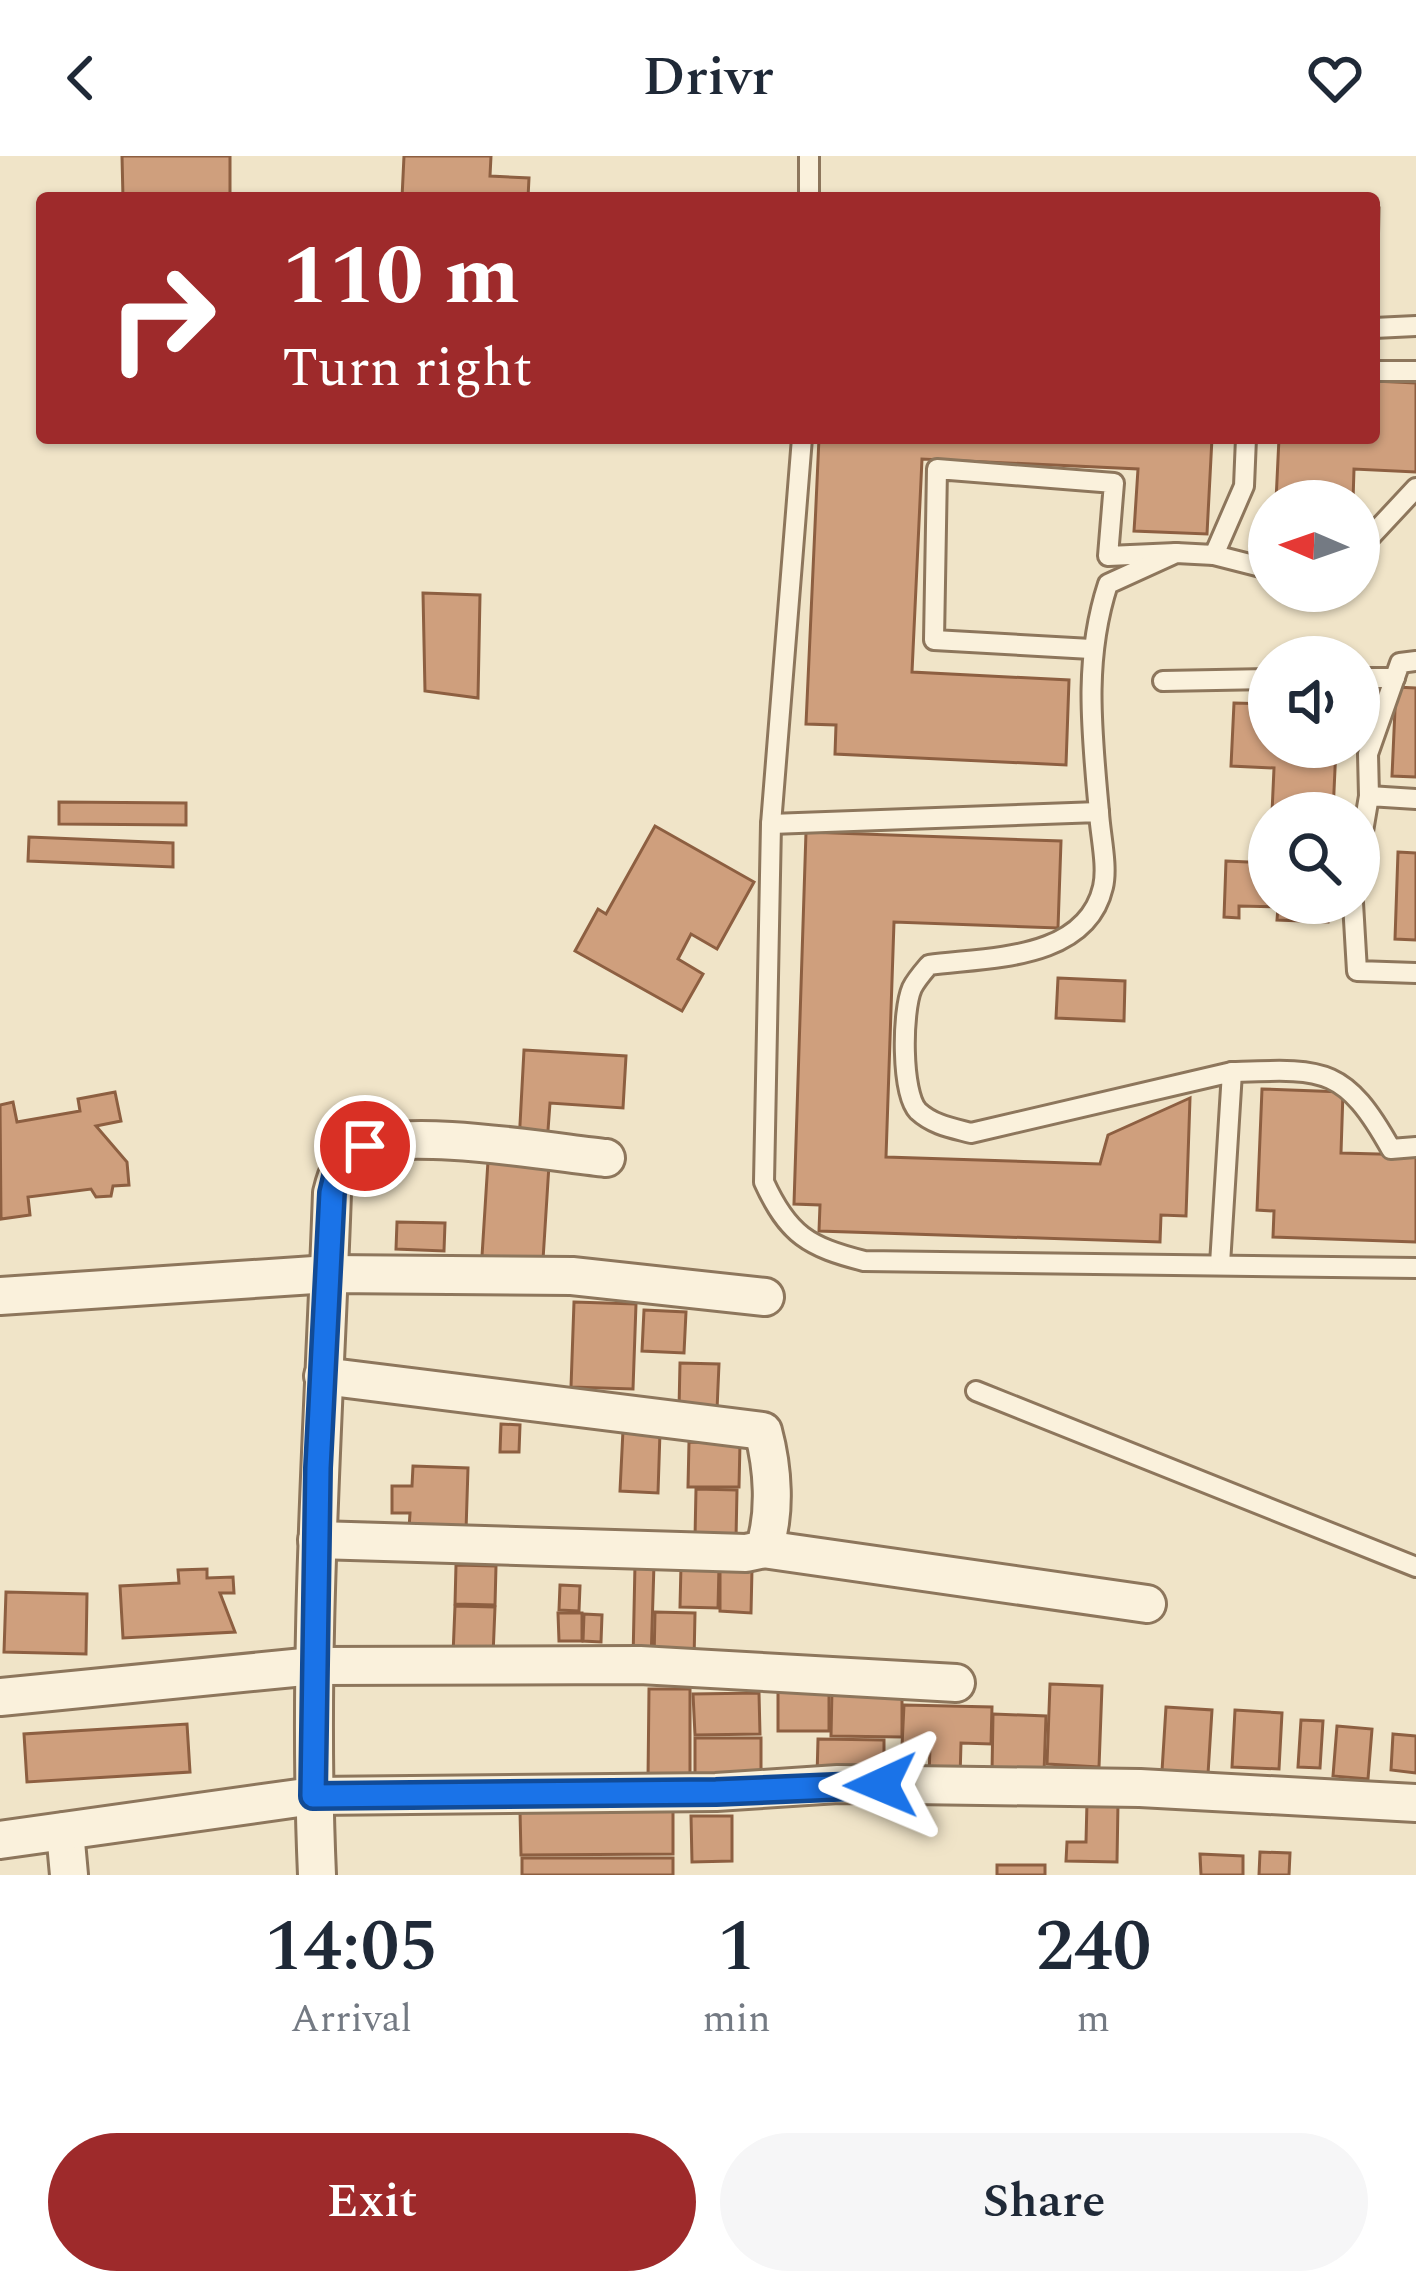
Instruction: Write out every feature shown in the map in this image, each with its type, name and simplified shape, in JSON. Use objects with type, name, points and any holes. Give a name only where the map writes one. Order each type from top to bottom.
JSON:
[{"type":"street","points":[[317,1875],[313,1796],[316,1540],[332,1193],[338,1168],[365,1146],[413,1139],[606,1158]]},
{"type":"street","points":[[0,1296],[329,1274],[572,1276],[765,1297]]},
{"type":"street","points":[[323,1376],[764,1431],[770,1456],[770,1529],[764,1549]]},
{"type":"street","points":[[316,1540],[746,1553],[764,1549],[1147,1604]]},
{"type":"street","points":[[0,1696],[314,1666],[640,1665],[956,1683]]},
{"type":"street","points":[[0,1840],[313,1796],[716,1792],[838,1784],[1140,1788],[1416,1803]]},
{"type":"street","points":[[65,1831],[69,1875]]},
{"type":"lane","points":[[809,156],[809,192]]},
{"type":"lane","points":[[1380,328],[1416,326]]},
{"type":"lane","points":[[1380,370],[1416,371]]},
{"type":"lane","points":[[802,444],[771,824],[764,1182],[781,1219],[819,1250],[864,1261],[1416,1268]]},
{"type":"lane","points":[[1214,554],[1244,486],[1246,444]]},
{"type":"lane","points":[[1091,649],[934,640],[937,469],[1114,483],[1108,556],[1214,554],[1248,563]]},
{"type":"lane","points":[[1380,527],[1416,488]]},
{"type":"lane","points":[[1175,553],[1108,584],[1091,649],[1103,886],[1083,922],[1049,948],[929,965],[913,986],[907,1069],[916,1108],[937,1124],[971,1133],[1232,1072],[1310,1069],[1358,1093],[1391,1149],[1416,1148]]},
{"type":"lane","points":[[1369,792],[1368,754],[1400,663],[1416,661]]},
{"type":"lane","points":[[1380,677],[1395,677]]},
{"type":"lane","points":[[1162,681],[1248,679]]},
{"type":"lane","points":[[1380,797],[1416,799]]},
{"type":"lane","points":[[771,824],[1099,812]]},
{"type":"lane","points":[[1354,924],[1357,970],[1416,973]]},
{"type":"lane","points":[[1220,1264],[1232,1072]]},
{"type":"lane","points":[[976,1391],[1416,1568]]},
{"type":"building","points":[[122,156],[230,156],[230,192],[123,192]]},
{"type":"building","points":[[404,156],[491,156],[490,176],[529,178],[528,192],[402,192]]},
{"type":"building","points":[[1380,381],[1416,383],[1416,472],[1354,469],[1354,480],[1277,480],[1279,444],[1380,444]]},
{"type":"building","points":[[819,444],[1212,444],[1207,534],[1134,531],[1138,469],[922,459],[912,672],[1069,680],[1066,765],[835,754],[836,725],[806,724]]},
{"type":"building","points":[[423,593],[480,595],[478,698],[425,691]]},
{"type":"building","points":[[1396,687],[1416,688],[1416,777],[1392,776]]},
{"type":"building","points":[[1234,703],[1248,703],[1248,767],[1231,766]]},
{"type":"building","points":[[1274,768],[1335,768],[1334,792],[1273,792]]},
{"type":"building","points":[[59,802],[186,803],[186,825],[59,824]]},
{"type":"building","points":[[655,826],[754,882],[717,949],[691,934],[678,959],[703,974],[682,1011],[575,951],[598,909],[606,914]]},
{"type":"building","points":[[806,832],[1061,841],[1058,928],[894,922],[886,1157],[1100,1164],[1108,1135],[1190,1098],[1186,1216],[1161,1215],[1160,1242],[819,1231],[820,1205],[794,1204]]},
{"type":"building","points":[[29,837],[173,843],[173,867],[28,861]]},
{"type":"building","points":[[1398,852],[1416,853],[1416,940],[1395,939]]},
{"type":"building","points":[[1226,861],[1248,862],[1248,906],[1239,906],[1239,918],[1224,917]]},
{"type":"building","points":[[1058,978],[1125,981],[1124,1021],[1056,1018]]},
{"type":"building","points":[[524,1050],[626,1056],[623,1108],[550,1103],[547,1144],[519,1143]]},
{"type":"building","points":[[1262,1089],[1343,1092],[1341,1153],[1416,1155],[1416,1242],[1273,1237],[1274,1211],[1257,1210]]},
{"type":"building","points":[[115,1092],[121,1121],[96,1126],[127,1162],[129,1185],[113,1186],[111,1196],[96,1197],[91,1189],[28,1197],[30,1215],[1,1219],[0,1105],[13,1102],[17,1122],[80,1111],[78,1099]]},
{"type":"building","points":[[488,1161],[549,1165],[543,1260],[482,1256]]},
{"type":"building","points":[[397,1222],[445,1223],[444,1251],[396,1249]]},
{"type":"building","points":[[574,1302],[636,1304],[633,1389],[571,1387]]},
{"type":"building","points":[[644,1310],[686,1312],[684,1353],[642,1351]]},
{"type":"building","points":[[680,1363],[719,1364],[717,1410],[679,1409]]},
{"type":"building","points":[[501,1424],[520,1425],[519,1452],[500,1452]]},
{"type":"building","points":[[623,1430],[660,1432],[658,1493],[620,1491]]},
{"type":"building","points":[[689,1442],[740,1443],[739,1487],[688,1487]]},
{"type":"building","points":[[413,1466],[468,1468],[466,1531],[409,1529],[410,1513],[392,1513],[392,1486],[412,1486]]},
{"type":"building","points":[[696,1489],[737,1490],[736,1539],[695,1538]]},
{"type":"building","points":[[635,1564],[654,1564],[651,1661],[633,1660]]},
{"type":"building","points":[[456,1565],[496,1566],[495,1605],[455,1604]]},
{"type":"building","points":[[681,1565],[719,1566],[718,1608],[680,1607]]},
{"type":"building","points":[[720,1568],[752,1569],[751,1613],[720,1611]]},
{"type":"building","points":[[207,1569],[207,1578],[233,1577],[234,1593],[220,1593],[235,1632],[123,1638],[120,1586],[179,1583],[178,1570]]},
{"type":"building","points":[[560,1585],[580,1586],[579,1611],[559,1610]]},
{"type":"building","points":[[6,1592],[87,1594],[86,1654],[4,1652]]},
{"type":"building","points":[[455,1606],[495,1607],[493,1656],[453,1655]]},
{"type":"building","points":[[655,1612],[695,1613],[694,1661],[654,1660]]},
{"type":"building","points":[[558,1613],[582,1613],[582,1641],[559,1641]]},
{"type":"building","points":[[584,1614],[602,1615],[601,1642],[583,1641]]},
{"type":"building","points":[[1050,1684],[1102,1686],[1099,1767],[1047,1764]]},
{"type":"building","points":[[649,1689],[690,1689],[690,1781],[648,1780]]},
{"type":"building","points":[[832,1689],[902,1690],[902,1737],[831,1736]]},
{"type":"building","points":[[778,1690],[829,1690],[829,1731],[778,1731]]},
{"type":"building","points":[[759,1693],[760,1734],[695,1735],[693,1694]]},
{"type":"building","points":[[904,1705],[992,1707],[991,1744],[961,1743],[960,1778],[929,1777],[930,1747],[902,1746]]},
{"type":"building","points":[[1166,1707],[1212,1710],[1208,1774],[1162,1771]]},
{"type":"building","points":[[1235,1710],[1282,1713],[1279,1769],[1232,1767]]},
{"type":"building","points":[[993,1714],[1046,1716],[1044,1773],[992,1772]]},
{"type":"building","points":[[1301,1720],[1323,1721],[1320,1768],[1298,1767]]},
{"type":"building","points":[[187,1724],[190,1772],[27,1782],[24,1734]]},
{"type":"building","points":[[1337,1726],[1372,1729],[1368,1779],[1333,1776]]},
{"type":"building","points":[[1393,1734],[1416,1736],[1416,1773],[1391,1770]]},
{"type":"building","points":[[695,1738],[761,1738],[761,1783],[695,1782]]},
{"type":"building","points":[[818,1739],[884,1740],[884,1778],[817,1777]]},
{"type":"building","points":[[1087,1802],[1118,1803],[1117,1862],[1066,1861],[1067,1842],[1086,1842]]},
{"type":"building","points":[[673,1810],[673,1854],[521,1855],[520,1811]]},
{"type":"building","points":[[691,1816],[732,1816],[732,1861],[692,1862]]},
{"type":"building","points":[[1260,1852],[1290,1853],[1289,1875],[1259,1875]]},
{"type":"building","points":[[1200,1854],[1243,1856],[1243,1875],[1201,1875]]},
{"type":"building","points":[[522,1858],[673,1858],[673,1875],[522,1875]]},
{"type":"building","points":[[997,1865],[1045,1865],[1045,1875],[997,1875]]},
{"type":"route","points":[[365,1146],[338,1168],[332,1193],[318,1468],[313,1796],[716,1792],[881,1785]]}]
